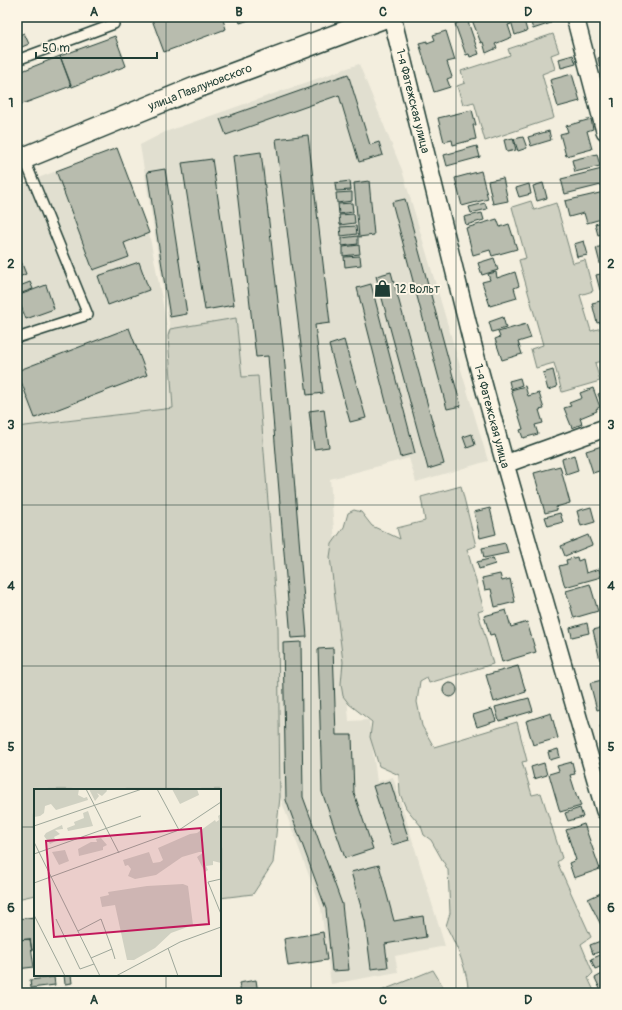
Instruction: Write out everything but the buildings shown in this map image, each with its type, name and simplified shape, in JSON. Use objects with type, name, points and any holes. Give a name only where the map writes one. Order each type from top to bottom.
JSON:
[{"type":"street","name":"улица Павлуновского","points":[[21,160],[195,88],[385,17]]},
{"type":"street","name":"1-я Фатежская улица","points":[[392,17],[475,354],[505,464],[605,810]]},
{"type":"street","points":[[575,17],[605,131]]},
{"type":"street","points":[[505,464],[605,428]]},
{"type":"lane","points":[[17,60],[114,24]]},
{"type":"lane","points":[[17,338],[88,315],[21,160]]},
{"type":"shaded area","points":[[553,34],[559,52],[551,55],[555,69],[542,74],[554,118],[485,141],[474,102],[463,105],[457,86],[465,83],[461,71],[510,55],[508,49]]},
{"type":"shaded area","points":[[359,64],[402,170],[488,461],[416,482],[409,458],[330,479],[349,721],[369,720],[377,782],[393,777],[445,946],[395,956],[398,972],[331,984],[321,908],[280,797],[278,628],[258,376],[242,377],[236,318],[170,329],[140,145],[165,132]]},
{"type":"shaded area","points":[[117,148],[149,233],[167,325],[173,408],[17,427],[17,186]]},
{"type":"shaded area","points":[[531,201],[534,210],[556,203],[573,263],[585,260],[593,291],[580,295],[591,331],[605,327],[605,360],[595,363],[600,381],[562,392],[554,363],[536,368],[531,349],[543,345],[519,260],[526,258],[512,207]]},
{"type":"shaded area","points":[[236,318],[242,377],[258,376],[278,628],[280,797],[273,863],[253,894],[221,898],[221,789],[34,789],[34,895],[17,899],[17,427],[173,408],[168,336],[170,329]]},
{"type":"shaded area","points":[[461,486],[476,546],[467,549],[484,610],[478,612],[493,664],[429,683],[427,677],[420,681],[417,702],[422,726],[434,747],[517,722],[527,761],[522,762],[532,795],[541,793],[562,858],[557,862],[591,937],[581,944],[593,973],[588,978],[595,993],[468,993],[468,985],[464,968],[458,950],[446,926],[450,913],[448,870],[431,840],[424,835],[421,826],[406,808],[400,794],[399,775],[379,766],[370,737],[372,722],[349,704],[343,696],[341,684],[343,662],[330,557],[332,544],[344,527],[348,513],[354,510],[361,512],[372,526],[400,539],[397,528],[425,521],[421,497]]},
{"type":"shaded area","points":[[433,970],[447,993],[376,993]]},
{"type":"place","name":"12 Вольт","points":[[382,289]]}]
